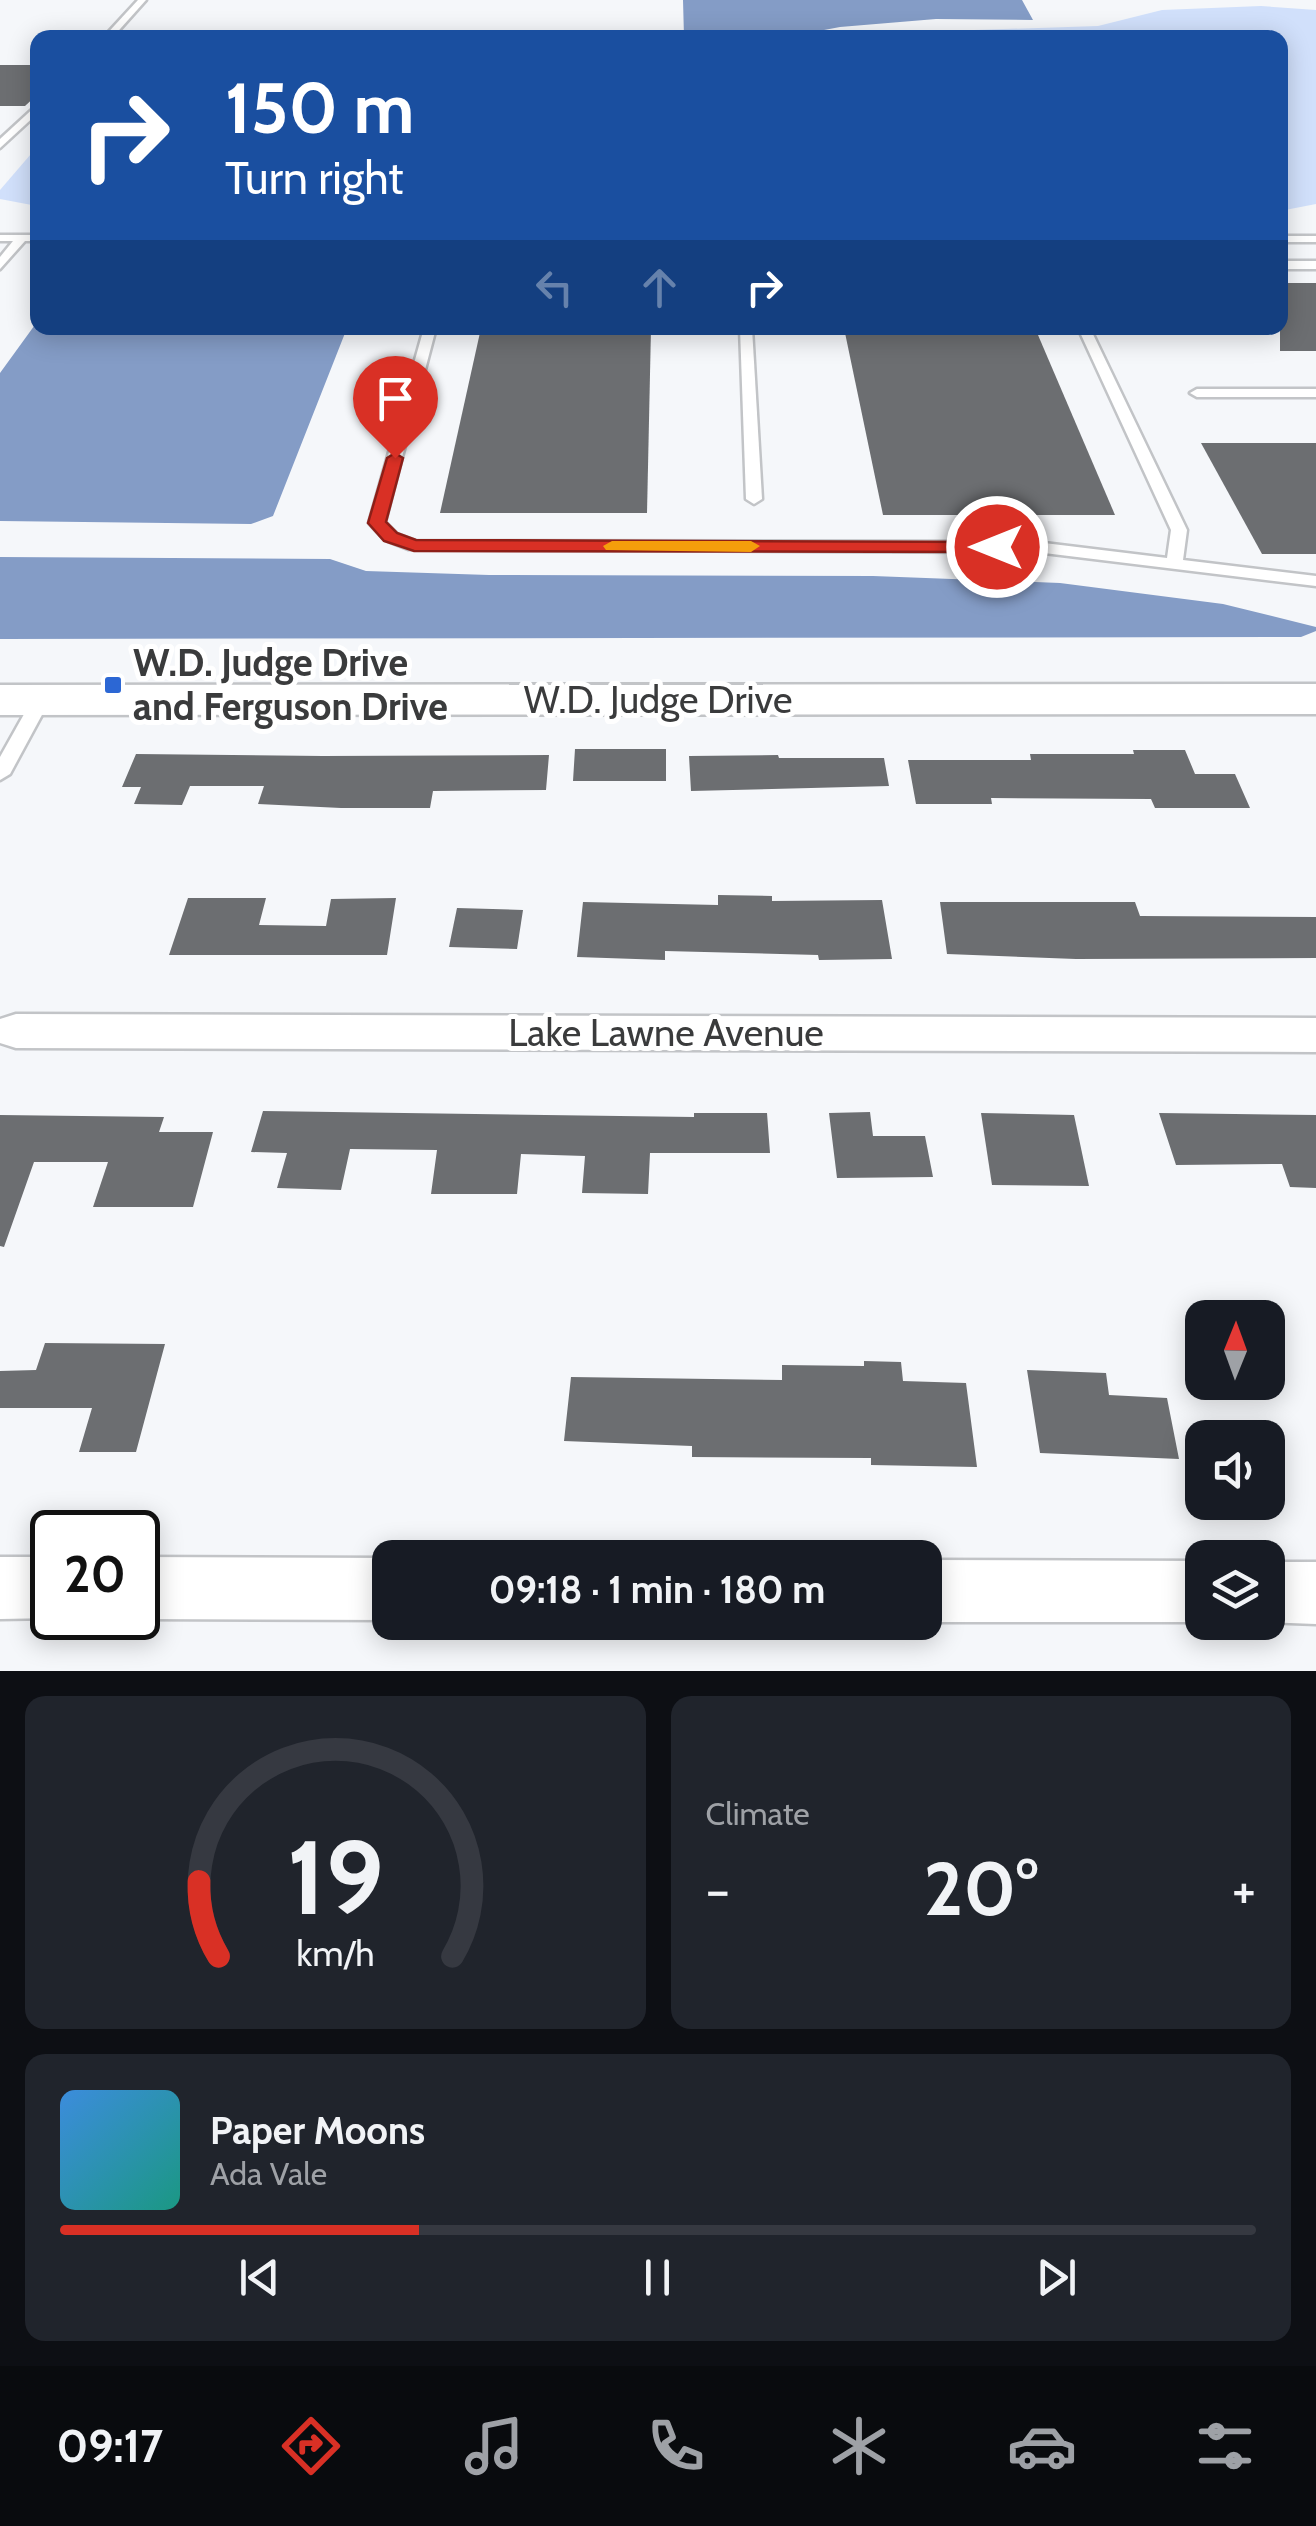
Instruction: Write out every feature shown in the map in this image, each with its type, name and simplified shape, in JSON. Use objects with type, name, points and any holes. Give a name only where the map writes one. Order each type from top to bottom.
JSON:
[{"type":"street","name":"W.D. Judge Drive","points":[[21,700],[1316,699]]},
{"type":"street","name":"Lake Lawne Avenue","points":[[16,1031],[1316,1034]]},
{"type":"street","points":[[0,1588],[30,1588]]},
{"type":"street","points":[[160,1588],[372,1589]]},
{"type":"street","points":[[942,1591],[1185,1592]]},
{"type":"street","points":[[1285,1592],[1316,1593]]},
{"type":"lane","points":[[114,30],[142,0]]},
{"type":"lane","points":[[0,145],[30,115]]},
{"type":"lane","points":[[0,126],[19,126]]},
{"type":"lane","points":[[0,238],[30,238]]},
{"type":"lane","points":[[0,265],[22,238]]},
{"type":"lane","points":[[1288,240],[1316,240]]},
{"type":"lane","points":[[1288,265],[1316,265]]},
{"type":"lane","points":[[428,335],[377,523],[390,537],[414,546],[1036,547],[1316,581]]},
{"type":"lane","points":[[746,335],[754,499]]},
{"type":"lane","points":[[1087,335],[1179,530],[1175,562]]},
{"type":"lane","points":[[1197,393],[1316,393]]},
{"type":"lane","points":[[0,774],[21,700]]},
{"type":"shaded area","points":[[683,0],[1022,0],[1033,20],[936,19],[824,30],[684,30]]},
{"type":"shaded area","points":[[1261,6],[1316,10],[1316,204],[1288,209],[1288,30],[976,30],[1098,26],[1162,10]]},
{"type":"shaded area","points":[[30,155],[30,205],[0,199],[0,190]]},
{"type":"shaded area","points":[[30,332],[30,335],[344,335],[273,516],[251,524],[0,521],[0,373]]},
{"type":"shaded area","points":[[0,557],[330,559],[366,571],[873,576],[1060,583],[1223,604],[1316,627],[1316,631],[1301,637],[0,639]]},
{"type":"building","points":[[0,65],[30,65],[30,101],[25,106],[0,106]]},
{"type":"building","points":[[1288,283],[1316,283],[1316,351],[1280,351],[1280,335],[1288,335]]},
{"type":"building","points":[[479,335],[651,335],[647,513],[440,513]]},
{"type":"building","points":[[845,335],[1038,335],[1115,515],[883,515]]},
{"type":"building","points":[[1201,443],[1316,443],[1316,554],[1262,554]]},
{"type":"building","points":[[575,749],[666,749],[666,781],[573,781]]},
{"type":"building","points":[[1133,750],[1185,750],[1195,774],[1235,774],[1250,808],[1155,808],[1151,799],[991,798],[992,804],[916,804],[908,760],[1031,760],[1030,754],[1134,754]]},
{"type":"building","points":[[136,754],[549,755],[546,790],[433,791],[430,808],[341,808],[258,804],[264,786],[190,786],[182,805],[134,804],[141,787],[122,787]]},
{"type":"building","points":[[689,756],[884,758],[889,786],[691,791]]},
{"type":"building","points":[[718,895],[772,896],[772,901],[882,900],[892,959],[819,960],[818,955],[665,951],[665,960],[577,957],[583,902],[718,905]]},
{"type":"building","points":[[188,898],[266,898],[259,925],[326,926],[331,899],[396,898],[387,955],[169,955]]},
{"type":"building","points":[[940,902],[1135,902],[1140,916],[1316,917],[1316,958],[1076,959],[947,954]]},
{"type":"building","points":[[457,908],[523,910],[517,949],[449,947]]},
{"type":"building","points":[[263,1111],[694,1117],[694,1113],[767,1113],[770,1153],[650,1153],[648,1194],[582,1193],[585,1156],[521,1154],[517,1194],[431,1194],[437,1150],[350,1149],[341,1190],[277,1188],[287,1153],[251,1152]]},
{"type":"building","points":[[870,1112],[873,1136],[925,1136],[933,1177],[837,1178],[829,1113]]},
{"type":"building","points":[[981,1113],[1074,1115],[1089,1186],[992,1185]]},
{"type":"building","points":[[1159,1113],[1316,1115],[1316,1188],[1290,1187],[1282,1164],[1176,1165]]},
{"type":"building","points":[[0,1115],[164,1117],[159,1132],[213,1132],[193,1207],[93,1207],[108,1162],[34,1162],[4,1247],[0,1246]]},
{"type":"building","points":[[45,1343],[165,1344],[136,1452],[79,1452],[92,1408],[0,1408],[0,1371],[36,1370]]},
{"type":"building","points":[[864,1361],[901,1362],[903,1381],[966,1383],[977,1467],[871,1465],[871,1458],[692,1457],[692,1446],[564,1441],[571,1377],[782,1380],[782,1365],[864,1366]]},
{"type":"building","points":[[1027,1370],[1106,1373],[1109,1395],[1167,1398],[1179,1459],[1040,1453]]},
{"type":"slow traffic","points":[[612,546],[751,546]]},
{"type":"place","name":"W.D. Judge Drive and Ferguson Drive","points":[[113,685]]},
{"type":"route","points":[[395,458],[377,523],[390,537],[414,546],[997,547]]}]
